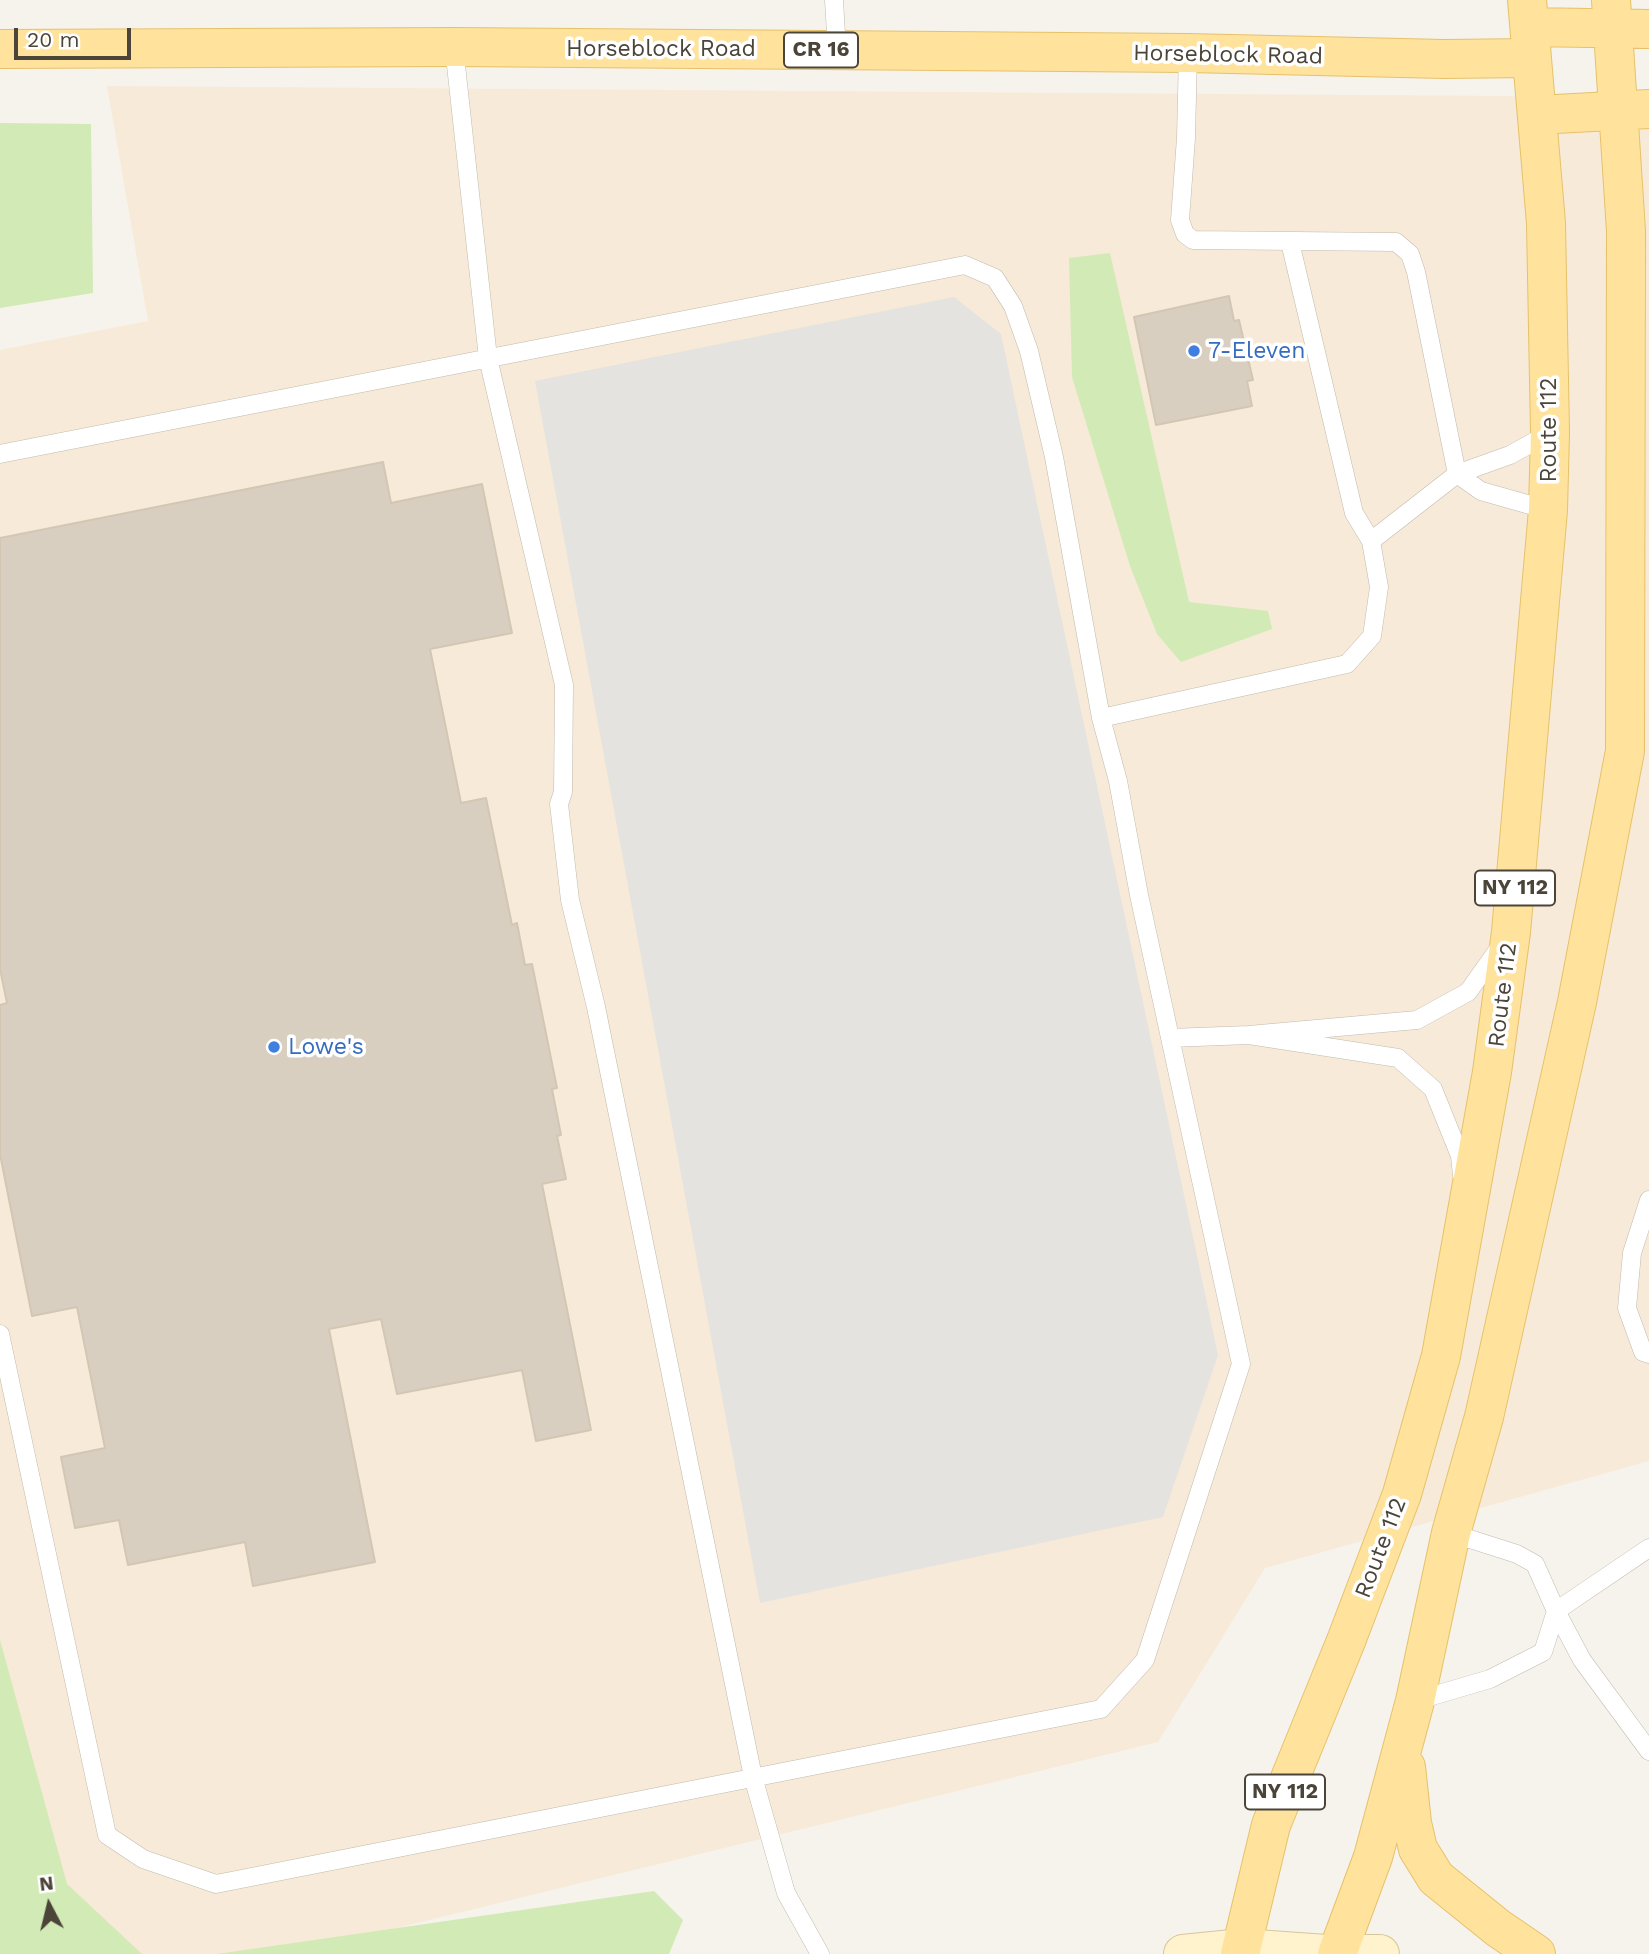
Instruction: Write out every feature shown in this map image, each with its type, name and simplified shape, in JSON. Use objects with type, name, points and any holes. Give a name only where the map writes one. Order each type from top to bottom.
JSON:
[{"type":"main road","name":"Horseblock Road","points":[[0,50],[454,47],[1188,53],[1444,59],[1530,28],[1625,19]]},
{"type":"main road","points":[[1337,1954],[1373,1857],[1415,1701],[1451,1533],[1484,1418],[1515,1284],[1631,751],[1626,231],[1634,110],[1625,19]]},
{"type":"main road","name":"Route 112","points":[[1241,1951],[1271,1825],[1402,1494],[1441,1356],[1492,1072],[1511,932],[1548,510],[1550,433],[1546,223],[1530,28]]},
{"type":"main road","points":[[1537,115],[1634,110]]},
{"type":"main road","points":[[1403,1745],[1412,1823],[1418,1849],[1436,1878],[1498,1928],[1536,1954]]},
{"type":"main road","points":[[1183,1954],[1241,1951],[1326,1954]]},
{"type":"main road","points":[[1348,1954],[1380,1954]]},
{"type":"lane","points":[[834,0],[837,50]]},
{"type":"lane","points":[[454,47],[488,358],[564,685],[563,792],[559,804],[570,900],[596,1007],[753,1777],[786,1893],[820,1954]]},
{"type":"lane","points":[[1188,53],[1180,220],[1185,234],[1193,240],[1396,242],[1410,254],[1457,474],[1481,491],[1548,510]]},
{"type":"lane","points":[[1101,718],[1347,664],[1372,636],[1379,587],[1371,541],[1354,513],[1290,242]]},
{"type":"lane","points":[[0,454],[965,265],[995,278],[1013,306],[1029,351],[1054,457],[1101,718],[1118,781],[1139,895],[1241,1364],[1145,1660],[1101,1709],[216,1884],[143,1859],[107,1835],[0,1335]]},
{"type":"lane","points":[[1371,541],[1457,474],[1510,455],[1550,433]]},
{"type":"lane","points":[[1170,1038],[1249,1035],[1417,1020],[1468,992],[1511,932]]},
{"type":"lane","points":[[1249,1035],[1398,1058],[1433,1089],[1460,1157],[1466,1210]]},
{"type":"lane","points":[[1649,1200],[1632,1252],[1627,1308],[1643,1352],[1649,1354]]},
{"type":"lane","points":[[1451,1533],[1517,1554],[1535,1564],[1582,1660],[1649,1751]]},
{"type":"lane","points":[[1415,1701],[1490,1679],[1543,1652],[1556,1611],[1649,1549]]},
{"type":"shaded area","points":[[107,86],[1503,96],[1649,102],[1649,1461],[1265,1568],[1158,1742],[290,1954],[114,1954],[39,1890],[0,1698],[0,350],[148,321]]},
{"type":"shaded area","points":[[954,297],[1001,334],[1218,1355],[1163,1517],[760,1603],[535,381]]},
{"type":"green space","points":[[0,123],[91,124],[93,293],[0,308]]},
{"type":"green space","points":[[1110,253],[1189,602],[1268,611],[1272,629],[1181,662],[1157,634],[1130,566],[1072,377],[1069,258]]},
{"type":"green space","points":[[0,1640],[67,1884],[142,1954],[0,1954]]},
{"type":"green space","points":[[654,1891],[683,1920],[669,1954],[217,1954]]},
{"type":"building","name":"7-Eleven","points":[[1229,296],[1234,321],[1239,320],[1253,380],[1247,381],[1252,406],[1156,425],[1134,317]]},
{"type":"building","name":"Lowe's","points":[[383,462],[391,503],[482,484],[512,633],[430,649],[461,803],[486,798],[512,925],[517,923],[525,965],[532,964],[557,1088],[552,1089],[561,1135],[557,1136],[566,1179],[542,1184],[591,1430],[536,1441],[522,1370],[397,1394],[381,1319],[329,1329],[375,1562],[253,1586],[245,1542],[128,1565],[119,1520],[75,1528],[61,1457],[105,1448],[77,1307],[32,1316],[0,1154],[0,1005],[7,1003],[0,969],[0,538]]},
{"type":"place","name":"7-Eleven","points":[[1194,351]]},
{"type":"place","name":"Lowe's","points":[[274,1047]]}]
